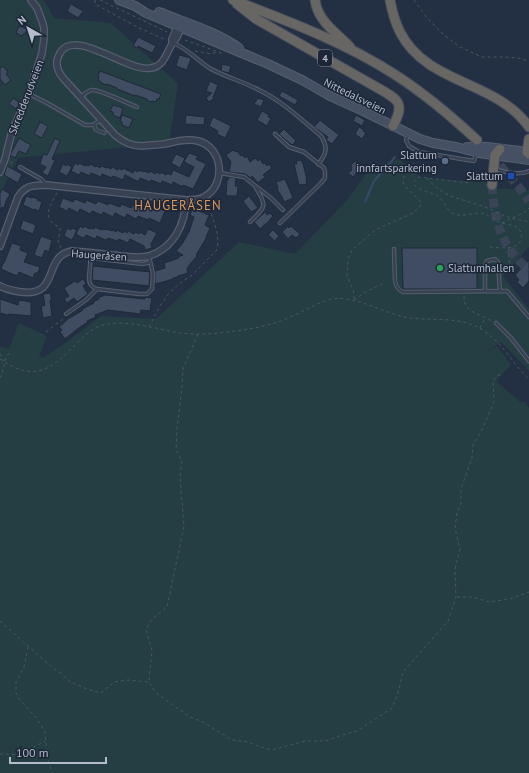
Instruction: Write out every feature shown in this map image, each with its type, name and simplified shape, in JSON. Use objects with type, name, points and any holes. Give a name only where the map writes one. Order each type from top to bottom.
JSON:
[{"type":"highway","name":"4","points":[[232,0],[313,32],[354,51],[386,69],[414,87],[445,111],[476,146]]},
{"type":"highway","name":"4","points":[[232,0],[256,18],[397,101],[400,107],[393,126]]},
{"type":"highway","name":"4","points":[[315,0],[318,12],[326,24],[354,51]]},
{"type":"highway","points":[[390,0],[394,18],[400,32],[416,55],[439,71],[502,102],[516,113],[529,127]]},
{"type":"highway","points":[[529,139],[529,154]]},
{"type":"highway","points":[[489,182],[498,152]]},
{"type":"main road","name":"Nittedalsveien","points":[[119,0],[135,6],[146,13],[180,24],[235,51],[248,55],[426,142],[456,147],[476,146],[498,152],[529,154]]},
{"type":"street","name":"Skredderudveien","points":[[0,172],[12,132],[29,94],[42,52],[44,28],[37,8],[31,0]]},
{"type":"street","points":[[0,246],[18,197],[21,192],[28,187],[47,185],[186,200],[195,200],[210,193],[218,180],[220,173],[218,160],[204,143],[190,140],[164,144],[134,146],[121,141],[60,74],[57,65],[57,60],[62,50],[68,46],[82,45],[134,66],[145,69],[155,67],[161,63],[166,56],[172,43],[172,39],[180,24]]},
{"type":"street","name":"Haugeråsen","points":[[0,286],[24,292],[39,291],[47,283],[59,257],[63,253],[72,250],[91,255],[129,257],[149,256],[168,245],[177,234],[181,226],[186,207],[186,200]]},
{"type":"lane","points":[[172,43],[182,47],[207,66],[230,78],[258,89],[292,111],[321,136],[326,146],[325,154],[318,164]]},
{"type":"lane","points":[[80,97],[94,90],[137,107]]},
{"type":"lane","points":[[29,94],[85,125],[94,124],[101,119]]},
{"type":"lane","points":[[94,124],[96,130],[104,133]]},
{"type":"lane","points":[[275,134],[288,147],[304,152],[324,168],[325,172],[324,180],[280,223]]},
{"type":"lane","points":[[408,134],[406,140],[409,146],[419,152],[474,161],[476,146]]},
{"type":"lane","points":[[494,165],[498,170],[506,173],[529,171]]},
{"type":"lane","points":[[20,167],[41,179],[47,185]]},
{"type":"lane","points":[[220,173],[244,177],[271,198],[283,210]]},
{"type":"lane","points":[[250,222],[264,207],[263,199],[255,186]]},
{"type":"lane","points":[[394,249],[395,281],[400,291],[507,291],[529,317]]},
{"type":"lane","points":[[149,256],[153,274],[153,286],[147,294],[97,289],[91,286],[89,281],[91,255],[143,264],[150,262]]},
{"type":"lane","points":[[485,291],[485,265],[487,261],[495,259],[498,262],[500,291]]},
{"type":"lane","points":[[66,314],[86,300],[97,289]]},
{"type":"lane","points":[[496,323],[511,338],[529,361]]},
{"type":"path","points":[[95,0],[95,4],[139,28],[172,43]]},
{"type":"path","points":[[100,0],[167,32]]},
{"type":"path","points":[[414,0],[427,18],[460,48],[482,57],[518,58],[529,61]]},
{"type":"path","points":[[182,47],[209,54],[217,52]]},
{"type":"path","points":[[5,159],[20,167]]},
{"type":"path","points":[[354,300],[353,289],[347,275],[348,259],[352,250],[375,230],[413,213],[421,205],[421,202],[404,183],[404,175],[414,163]]},
{"type":"path","points":[[471,178],[470,182],[468,183],[419,177],[416,178],[414,183],[416,187],[436,195],[452,213],[461,215],[482,213],[502,223],[517,227],[521,232],[522,236],[520,242],[516,246],[509,248],[487,247]]},
{"type":"path","points":[[427,178],[445,194],[480,205],[511,218],[529,222]]},
{"type":"path","points":[[474,179],[489,182]]},
{"type":"path","points":[[60,187],[49,208],[48,217],[50,221],[60,228],[58,241],[63,253]]},
{"type":"path","points":[[149,327],[160,306],[170,293],[179,284],[192,275],[216,251],[218,247],[218,239],[204,197]]},
{"type":"path","points":[[502,223],[529,208]]},
{"type":"path","points":[[509,248],[509,261],[512,269]]},
{"type":"path","points":[[354,300],[367,291],[384,283]]},
{"type":"path","points":[[0,359],[15,368],[37,372],[49,368],[65,355],[83,336],[99,327],[116,323],[180,333],[224,333],[256,328],[282,320],[328,300],[340,298],[354,300],[386,312],[405,317],[465,322],[480,328],[495,340],[529,379]]},
{"type":"path","points":[[464,301],[468,308],[496,323]]},
{"type":"path","points":[[46,332],[64,319],[66,314]]},
{"type":"path","points":[[480,328],[485,318]]},
{"type":"path","points":[[198,334],[184,369],[177,428],[176,450],[182,461],[180,478],[184,526],[167,607],[151,620],[146,630],[152,650],[150,682],[156,692],[161,696],[190,716],[203,722],[232,740],[248,742],[272,750],[305,741],[326,741],[342,734],[358,731],[392,708],[398,693],[403,672],[448,621],[456,597],[455,569],[460,549],[455,528],[461,503],[461,489],[472,458],[473,444],[481,432],[494,402],[493,381],[498,375],[502,375]]},
{"type":"path","points":[[0,378],[6,357],[11,351]]},
{"type":"path","points":[[0,354],[5,362]]},
{"type":"path","points":[[456,597],[472,598],[489,602],[510,599],[529,592]]},
{"type":"path","points":[[0,621],[19,637],[28,647],[70,682],[87,689],[101,693],[114,682],[128,680],[150,682]]},
{"type":"path","points":[[28,647],[24,667],[16,682],[16,693],[20,700],[37,719],[45,732],[47,756],[52,773]]},
{"type":"path","points":[[0,754],[25,755],[32,748],[46,741]]},
{"type":"green space","points":[[0,0],[44,0],[54,18],[111,23],[178,84],[169,143],[18,158],[0,194]]},
{"type":"green space","points":[[400,159],[421,178],[485,182],[490,188],[529,190],[529,247],[503,276],[529,309],[529,371],[501,342],[487,352],[497,346],[511,365],[496,381],[519,401],[525,402],[529,408],[529,773],[0,773],[0,346],[9,349],[19,323],[47,336],[39,356],[43,358],[101,316],[156,319],[239,242],[295,254],[349,198],[365,175],[377,165]]},
{"type":"building","points":[[71,4],[83,11],[78,18],[67,11]]},
{"type":"building","points":[[19,26],[27,29],[25,34],[22,36],[16,33]]},
{"type":"building","points":[[138,37],[156,46],[152,53],[138,46],[137,48],[133,46]]},
{"type":"building","points":[[179,55],[191,58],[187,70],[176,66]]},
{"type":"building","points":[[222,64],[231,66],[229,73],[221,71]]},
{"type":"building","points":[[3,66],[8,72],[6,74],[11,80],[5,85],[0,79],[0,68]]},
{"type":"building","points":[[100,71],[161,94],[159,99],[157,99],[156,102],[152,102],[101,83],[98,80]]},
{"type":"building","points":[[210,81],[218,85],[213,97],[214,98],[209,102],[206,98],[212,93],[206,91]]},
{"type":"building","points":[[282,91],[298,100],[295,105],[279,96]]},
{"type":"building","points":[[13,98],[20,103],[16,109],[9,104]]},
{"type":"building","points":[[258,98],[264,100],[261,107],[254,104]]},
{"type":"building","points":[[113,105],[123,108],[120,118],[113,115],[113,112],[110,111]]},
{"type":"building","points":[[262,111],[271,118],[267,126],[257,120]]},
{"type":"building","points":[[122,115],[133,119],[129,128],[122,125],[122,122],[120,121]]},
{"type":"building","points":[[186,115],[205,117],[204,125],[185,124]]},
{"type":"building","points":[[356,115],[365,120],[362,126],[353,121]]},
{"type":"building","points":[[213,117],[231,126],[225,138],[217,134],[218,131],[209,126]]},
{"type":"building","points":[[320,120],[339,135],[332,144],[326,140],[328,137],[314,127]]},
{"type":"building","points":[[40,122],[48,126],[42,138],[34,134]]},
{"type":"building","points":[[359,127],[366,133],[362,139],[355,134]]},
{"type":"building","points":[[284,129],[296,141],[292,145],[279,134]]},
{"type":"building","points":[[19,138],[31,145],[26,154],[19,151],[15,158],[10,155]]},
{"type":"building","points":[[55,138],[60,141],[52,159],[55,160],[48,176],[42,173],[46,167],[40,164],[43,154],[47,155]]},
{"type":"building","points":[[233,150],[236,152],[237,151],[245,158],[247,156],[250,162],[255,158],[258,161],[260,159],[263,164],[265,163],[267,166],[269,164],[272,168],[263,175],[265,177],[258,183],[252,176],[251,178],[245,174],[229,172],[231,162],[226,155]]},
{"type":"building","points":[[189,153],[198,156],[196,159],[206,164],[193,189],[173,182],[172,185],[162,181],[161,184],[140,178],[139,181],[137,181],[125,175],[123,180],[102,174],[101,177],[91,173],[90,176],[81,172],[79,175],[71,171],[75,163],[78,165],[79,163],[85,166],[89,166],[90,164],[100,168],[101,166],[111,169],[112,167],[122,170],[123,168],[133,173],[134,170],[138,172],[139,170],[149,173],[150,171],[155,174],[156,172],[160,174],[161,172],[166,175],[167,173],[171,175],[173,170],[189,177],[194,167],[184,162]]},
{"type":"building","points":[[176,154],[185,158],[180,168],[171,163]]},
{"type":"building","points":[[302,160],[307,184],[299,185],[294,164],[297,164],[296,161]]},
{"type":"building","points":[[355,161],[361,167],[353,177],[348,173],[352,170],[351,165]]},
{"type":"building","points":[[63,164],[66,166],[67,164],[72,167],[67,176],[59,172]]},
{"type":"building","points":[[7,166],[22,174],[18,183],[4,175]]},
{"type":"building","points":[[229,177],[236,178],[235,186],[238,186],[237,196],[226,196],[227,180]]},
{"type":"building","points":[[285,179],[293,198],[284,202],[277,189],[276,182]]},
{"type":"building","points":[[2,189],[10,194],[4,208],[2,207],[0,211],[0,193]]},
{"type":"building","points":[[26,196],[38,199],[37,200],[42,202],[39,211],[23,205]]},
{"type":"building","points":[[249,196],[258,208],[251,212],[243,201]]},
{"type":"building","points":[[63,198],[73,202],[75,199],[85,203],[86,200],[96,204],[98,201],[108,205],[109,203],[120,207],[121,204],[131,208],[133,205],[143,209],[144,206],[155,210],[156,208],[165,211],[160,223],[149,218],[148,220],[138,216],[136,219],[127,214],[125,218],[115,213],[113,217],[103,212],[102,215],[92,211],[90,214],[80,209],[78,213],[69,208],[67,211],[59,207]]},
{"type":"building","points":[[192,210],[209,215],[205,225],[210,228],[207,237],[196,255],[197,256],[187,268],[188,273],[155,284],[155,271],[165,268],[164,263],[179,258],[178,257],[183,255],[176,251],[189,232],[194,217],[190,215]]},
{"type":"building","points":[[265,212],[267,215],[270,213],[273,216],[260,229],[254,222]]},
{"type":"building","points":[[23,220],[36,225],[33,234],[20,229]]},
{"type":"building","points":[[80,226],[90,229],[94,229],[95,227],[101,230],[113,230],[116,232],[117,230],[123,233],[124,231],[127,233],[128,231],[134,234],[135,232],[139,234],[140,232],[145,235],[148,229],[157,233],[151,244],[152,248],[145,250],[144,246],[130,239],[128,243],[119,239],[117,241],[108,238],[105,240],[97,236],[95,239],[86,235],[83,238],[76,234]]},
{"type":"building","points":[[288,226],[289,228],[291,226],[300,234],[296,238],[292,235],[288,239],[282,232]]},
{"type":"building","points":[[67,228],[77,230],[72,240],[64,236]]},
{"type":"building","points":[[273,230],[279,236],[275,241],[268,235]]},
{"type":"building","points":[[41,236],[52,240],[49,252],[45,250],[42,258],[34,255]]},
{"type":"building","points":[[12,243],[21,246],[20,250],[28,253],[24,262],[40,267],[38,273],[35,273],[33,278],[19,272],[17,276],[1,269]]},
{"type":"building","name":"Slattumhallen","points":[[402,248],[477,248],[477,289],[403,289]]},
{"type":"building","points":[[529,260],[529,281],[523,288],[517,282],[519,280],[515,275]]},
{"type":"building","points":[[93,266],[150,272],[149,286],[92,280]]},
{"type":"building","points":[[83,279],[86,283],[83,286],[88,294],[77,302],[74,298],[67,303],[64,299],[69,296],[64,288],[75,281],[77,283]]},
{"type":"building","points":[[50,293],[52,300],[50,300],[52,316],[43,318],[41,306],[45,305],[43,294]]},
{"type":"building","points":[[105,295],[145,299],[145,297],[152,298],[150,311],[141,310],[140,314],[108,310],[95,315],[96,317],[87,321],[88,322],[65,339],[60,332],[62,330],[59,327],[68,319],[83,310],[82,309]]},
{"type":"building","points":[[0,299],[18,305],[19,300],[31,302],[31,316],[8,315],[0,313]]},
{"type":"waterway","points":[[365,202],[374,181],[395,157]]},
{"type":"tunnel","points":[[491,155],[529,201]]},
{"type":"tunnel","points":[[492,185],[497,222],[505,242],[519,261],[529,270]]},
{"type":"place","name":"Slattum innfartsparkering","points":[[445,161]]},
{"type":"place","name":"Slattum","points":[[511,176]]},
{"type":"place","name":"Slattumhallen","points":[[440,268]]},
{"type":"district","name":"HAUGERÅSEN","points":[[178,205]]}]
